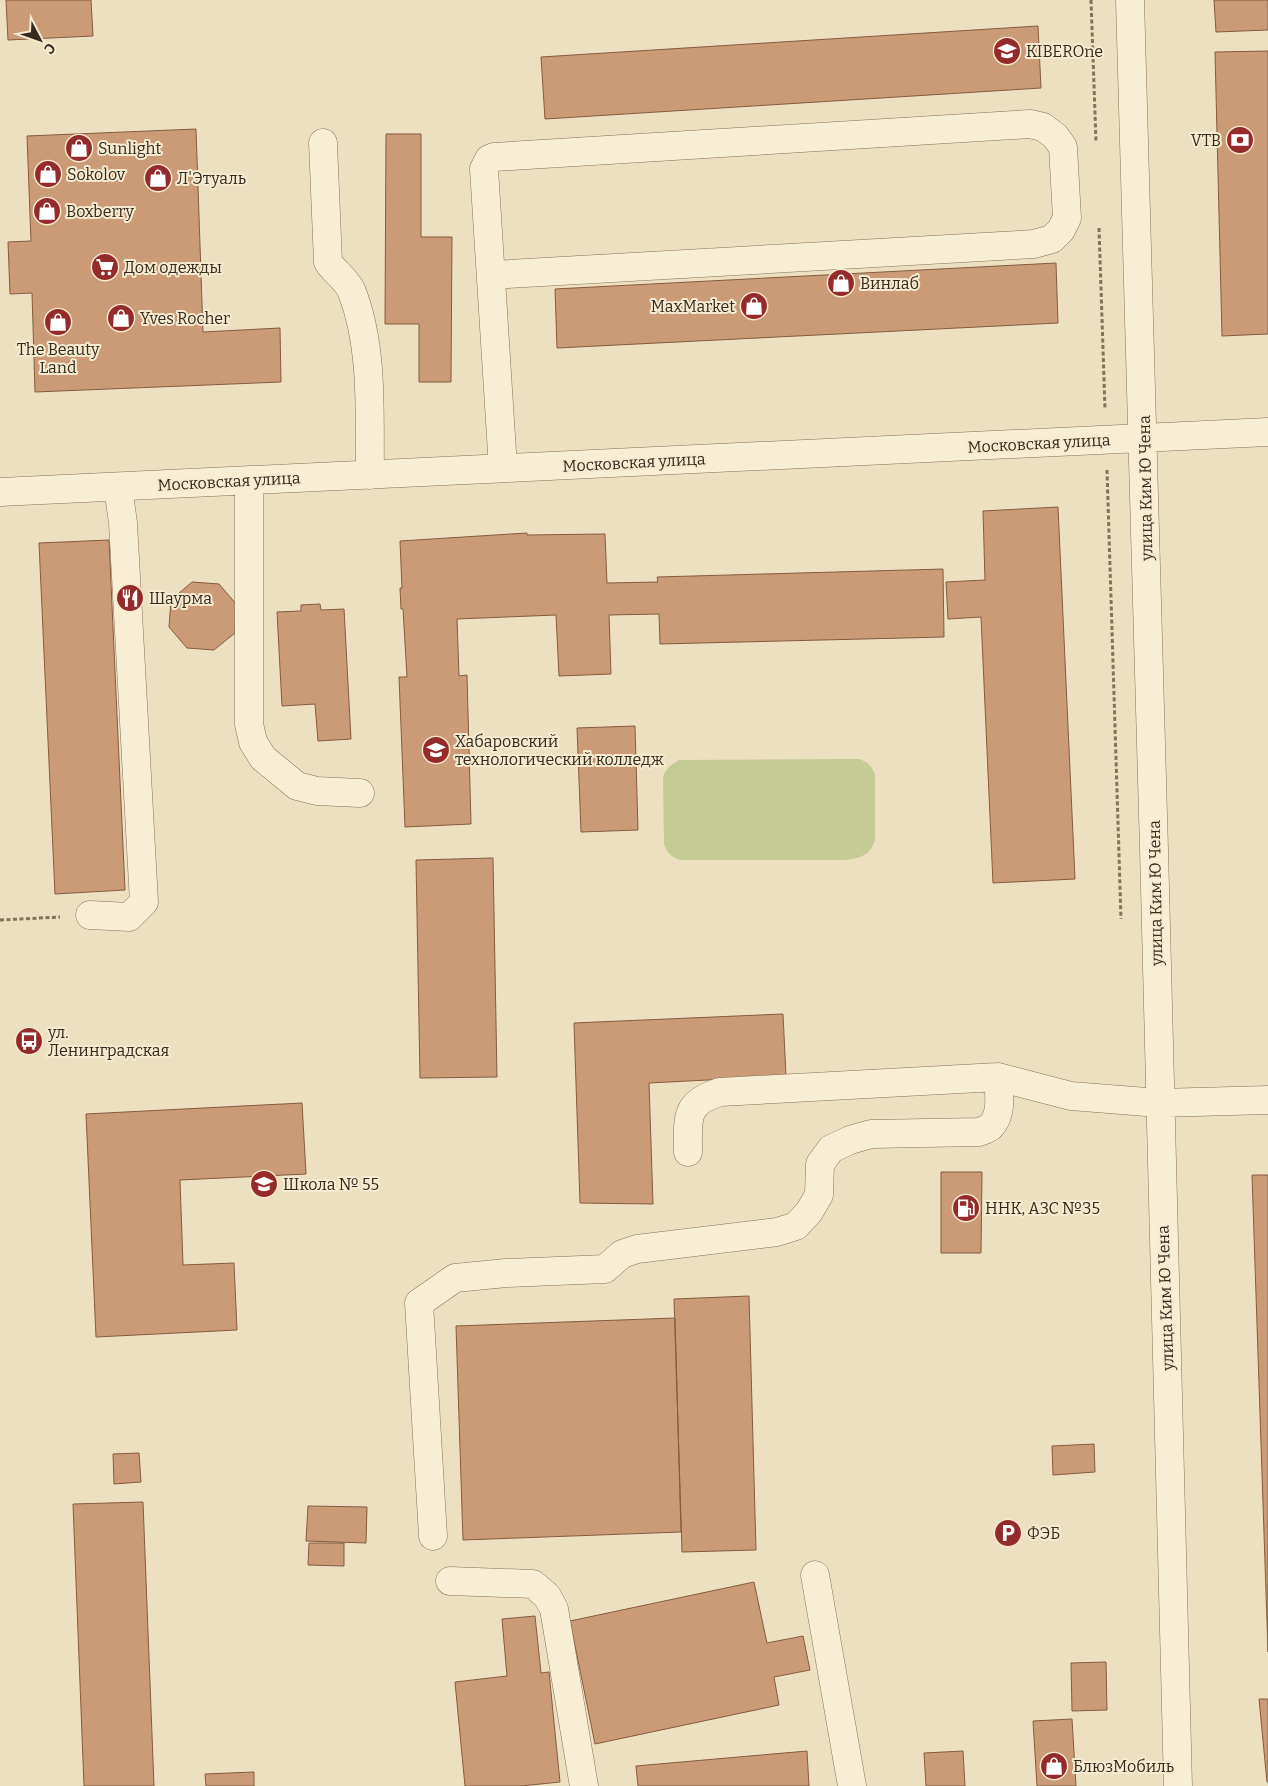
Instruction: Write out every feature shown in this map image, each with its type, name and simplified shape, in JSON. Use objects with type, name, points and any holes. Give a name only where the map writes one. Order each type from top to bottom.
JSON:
[{"type":"street","name":"улица Ким Ю Чена","points":[[1130,0],[1144,438],[1159,1103],[1178,1786]]},
{"type":"street","points":[[491,276],[1034,244],[1052,239],[1061,230],[1067,218],[1063,147],[1055,136],[1043,127],[1030,124],[494,157],[489,159],[484,169],[503,468]]},
{"type":"street","points":[[323,143],[328,262],[333,270],[343,278],[351,291],[362,328],[367,363],[370,475]]},
{"type":"street","name":"Московская улица","points":[[0,492],[1268,432]]},
{"type":"street","points":[[249,481],[249,724],[253,742],[263,758],[297,786],[318,791],[360,793]]},
{"type":"street","points":[[90,915],[129,917],[144,902],[123,523],[118,487]]},
{"type":"street","points":[[433,1536],[419,1303],[454,1278],[506,1273],[605,1269],[622,1254],[636,1249],[660,1244],[777,1232],[796,1226],[809,1212],[819,1195],[820,1164],[831,1148],[871,1134],[979,1132],[990,1127],[996,1119],[1000,1104],[998,1077]]},
{"type":"street","points":[[688,1152],[688,1125],[692,1107],[705,1097],[720,1092],[998,1077],[1071,1096],[1159,1103],[1268,1100]]},
{"type":"street","points":[[815,1575],[852,1786]]},
{"type":"street","points":[[450,1581],[533,1584],[547,1596],[554,1609],[584,1786]]},
{"type":"path","points":[[1091,0],[1096,150]]},
{"type":"path","points":[[1098,220],[1121,923]]},
{"type":"path","points":[[0,920],[90,915]]},
{"type":"green space","points":[[859,759],[865,761],[875,774],[875,840],[870,850],[864,855],[845,860],[680,860],[670,854],[665,847],[663,777],[669,767],[679,760]]},
{"type":"building","points":[[6,0],[91,0],[93,36],[8,40]]},
{"type":"building","points":[[1214,0],[1268,0],[1268,30],[1216,32]]},
{"type":"building","points":[[1038,26],[1041,88],[545,119],[541,57]]},
{"type":"building","points":[[1268,51],[1268,334],[1222,336],[1215,52]]},
{"type":"building","name":"Дом одежды","points":[[196,129],[203,332],[280,328],[281,382],[35,392],[32,293],[10,294],[8,242],[31,241],[27,136]]},
{"type":"building","points":[[386,134],[421,134],[421,237],[452,237],[451,382],[419,382],[419,324],[385,324]]},
{"type":"building","points":[[1056,263],[1058,323],[557,348],[555,289]]},
{"type":"building","points":[[1058,507],[1075,879],[993,883],[981,617],[948,619],[946,582],[985,580],[983,511]]},
{"type":"building","name":"Хабаровский технологический колледж","points":[[527,533],[527,535],[605,534],[607,583],[658,582],[657,577],[943,569],[944,637],[660,644],[659,614],[609,615],[611,674],[559,676],[556,615],[457,619],[459,676],[467,675],[471,824],[405,827],[399,677],[407,677],[403,609],[401,609],[400,541]]},
{"type":"building","points":[[109,540],[125,890],[55,894],[39,543]]},
{"type":"building","points":[[192,582],[219,584],[237,605],[235,633],[214,650],[187,648],[169,627],[171,600]]},
{"type":"building","points":[[320,604],[321,610],[344,609],[351,739],[318,741],[315,704],[282,706],[277,612],[301,611],[301,605]]},
{"type":"building","points":[[635,726],[638,830],[581,832],[577,728]]},
{"type":"building","points":[[493,858],[497,1077],[420,1078],[416,860]]},
{"type":"building","points":[[783,1014],[786,1076],[649,1083],[653,1204],[580,1203],[574,1023]]},
{"type":"building","points":[[302,1103],[306,1174],[180,1180],[183,1265],[234,1263],[237,1330],[96,1337],[86,1114]]},
{"type":"building","points":[[941,1172],[982,1172],[981,1253],[941,1253]]},
{"type":"building","points":[[1252,1175],[1268,1175],[1268,1652]]},
{"type":"building","points":[[749,1296],[756,1550],[682,1552],[674,1299]]},
{"type":"building","points":[[675,1318],[681,1532],[463,1540],[456,1326]]},
{"type":"building","points":[[1094,1444],[1095,1472],[1053,1475],[1052,1446]]},
{"type":"building","points":[[139,1453],[141,1482],[114,1484],[113,1454]]},
{"type":"building","points":[[143,1502],[154,1786],[84,1786],[73,1504]]},
{"type":"building","points":[[308,1506],[367,1507],[366,1543],[306,1541]]},
{"type":"building","points":[[309,1543],[344,1543],[344,1566],[308,1565]]},
{"type":"building","points":[[754,1582],[767,1643],[803,1636],[810,1670],[774,1677],[779,1705],[595,1744],[570,1621]]},
{"type":"building","points":[[535,1616],[541,1673],[549,1672],[560,1782],[521,1786],[465,1786],[455,1682],[507,1676],[502,1619]]},
{"type":"building","points":[[1106,1662],[1107,1710],[1072,1711],[1071,1663]]},
{"type":"building","points":[[1259,1699],[1268,1699],[1268,1782],[1267,1782]]},
{"type":"building","points":[[1072,1719],[1076,1786],[1037,1786],[1033,1721]]},
{"type":"building","points":[[807,1751],[809,1786],[638,1786],[636,1766]]},
{"type":"building","points":[[963,1751],[965,1786],[926,1786],[924,1753]]},
{"type":"building","points":[[254,1772],[254,1786],[206,1786],[205,1774]]},
{"type":"place","name":"KIBEROne","points":[[1007,51]]},
{"type":"place","name":"VTB","points":[[1240,140]]},
{"type":"place","name":"Sunlight","points":[[79,148]]},
{"type":"place","name":"Sokolov","points":[[48,174]]},
{"type":"place","name":"Л'Этуаль","points":[[158,178]]},
{"type":"place","name":"Boxberry","points":[[47,211]]},
{"type":"place","name":"Дом одежды","points":[[105,267]]},
{"type":"place","name":"Винлаб","points":[[841,283]]},
{"type":"place","name":"MaxMarket","points":[[754,306]]},
{"type":"place","name":"Yves Rocher","points":[[121,318]]},
{"type":"place","name":"The Beauty Land","points":[[58,322]]},
{"type":"place","name":"Шаурма","points":[[130,598]]},
{"type":"place","name":"Хабаровский технологический колледж","points":[[436,750]]},
{"type":"place","name":"ул. Ленинградская","points":[[29,1041]]},
{"type":"place","name":"Школа № 55","points":[[264,1184]]},
{"type":"place","name":"ННК, АЗС №35","points":[[966,1208]]},
{"type":"place","name":"ФЭБ","points":[[1008,1533]]},
{"type":"place","name":"БлюзМобиль","points":[[1054,1766]]}]
